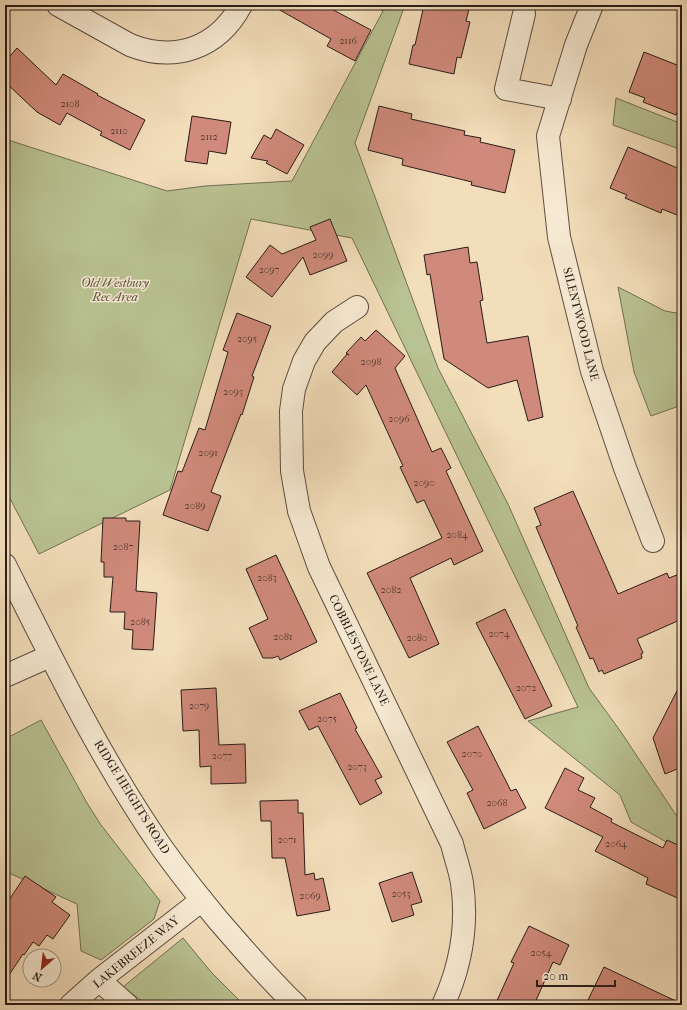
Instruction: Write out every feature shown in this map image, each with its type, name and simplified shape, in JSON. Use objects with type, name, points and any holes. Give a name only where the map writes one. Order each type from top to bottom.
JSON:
[{"type":"street","points":[[58,5],[130,44],[142,49],[164,53],[187,51],[208,41],[227,26],[241,5]]},
{"type":"street","name":"SILENTWOOD LANE","points":[[592,5],[576,44],[548,136],[559,237],[592,371],[625,468],[653,541]]},
{"type":"street","points":[[524,14],[506,89],[560,99]]},
{"type":"street","name":"COBBLESTONE LANE","points":[[357,307],[334,322],[315,342],[304,361],[294,389],[291,411],[292,471],[299,510],[319,567],[452,844],[462,881],[465,919],[460,953],[443,1005]]},
{"type":"street","name":"RIDGE HEIGHTS ROAD","points":[[5,565],[50,656],[125,790],[163,849],[240,946],[296,1005]]},
{"type":"street","points":[[5,676],[50,656]]},
{"type":"street","name":"LAKEBREEZE WAY","points":[[71,1005],[99,980],[202,900]]},
{"type":"street","points":[[99,980],[127,1005]]},
{"type":"green space","name":"Old Westbury Rec Area","points":[[373,5],[405,5],[355,143],[438,368],[508,504],[589,688],[621,732],[682,824],[682,851],[631,822],[620,795],[528,721],[578,707],[352,238],[251,219],[170,490],[39,554],[5,489],[5,139],[167,191],[205,186],[292,181],[383,11]]},
{"type":"green space","points":[[616,98],[682,124],[682,150],[613,125]]},
{"type":"green space","points":[[618,287],[665,311],[682,314],[682,405],[651,416],[634,372]]},
{"type":"green space","points":[[41,720],[87,803],[101,825],[160,901],[154,919],[101,960],[81,951],[77,904],[9,873],[5,876],[5,739]]},
{"type":"green space","points":[[183,938],[211,972],[244,1005],[147,1005],[123,987]]},
{"type":"building","points":[[271,5],[324,5],[371,30],[355,61],[327,46],[331,39]]},
{"type":"building","points":[[424,5],[470,5],[466,21],[470,22],[461,58],[457,57],[454,74],[409,64]]},
{"type":"building","points":[[17,48],[56,85],[63,74],[98,94],[97,95],[145,120],[130,150],[100,135],[102,132],[67,113],[60,125],[37,112],[5,82],[5,62]]},
{"type":"building","points":[[644,52],[682,67],[682,101],[676,115],[643,102],[645,98],[629,92]]},
{"type":"building","points":[[379,106],[412,114],[411,119],[465,131],[464,135],[481,138],[480,142],[515,150],[505,193],[471,185],[472,182],[402,165],[403,159],[368,150]]},
{"type":"building","points":[[192,116],[231,122],[226,154],[209,151],[207,164],[185,161]]},
{"type":"building","points":[[276,129],[304,145],[287,174],[266,163],[268,161],[251,158],[264,135],[271,139]]},
{"type":"building","points":[[628,147],[682,170],[682,217],[662,209],[661,213],[625,198],[627,195],[610,188]]},
{"type":"building","points":[[330,219],[347,261],[310,275],[303,257],[272,297],[246,277],[270,245],[282,254],[316,240],[310,227]]},
{"type":"building","points":[[468,247],[470,263],[477,262],[483,300],[480,301],[487,343],[528,336],[543,417],[528,421],[517,380],[488,388],[444,359],[430,274],[427,275],[424,255]]},
{"type":"building","points":[[237,313],[271,326],[252,376],[254,377],[242,415],[241,414],[211,492],[221,496],[208,531],[163,515],[178,471],[182,472],[199,428],[205,430],[228,352],[223,350]]},
{"type":"building","points":[[376,330],[405,356],[395,368],[432,452],[441,448],[451,468],[446,471],[483,551],[454,565],[451,558],[410,578],[439,644],[409,658],[367,573],[442,538],[424,500],[417,503],[400,467],[403,466],[366,385],[357,395],[332,372],[347,354],[349,355],[346,353],[361,337],[365,341]]},
{"type":"building","points":[[573,491],[618,594],[667,573],[669,578],[682,573],[682,619],[637,639],[643,653],[641,654],[642,658],[604,674],[602,670],[599,672],[593,658],[590,659],[576,627],[578,626],[536,527],[541,525],[534,508]]},
{"type":"building","points":[[103,518],[126,518],[126,521],[140,521],[136,591],[157,593],[153,650],[132,649],[133,630],[124,629],[125,612],[110,612],[113,577],[104,577],[104,562],[101,562]]},
{"type":"building","points":[[276,555],[317,642],[280,660],[278,656],[273,658],[263,658],[249,628],[268,619],[246,569]]},
{"type":"building","points":[[505,609],[552,706],[525,719],[476,623]]},
{"type":"building","points":[[682,681],[682,767],[665,774],[653,738]]},
{"type":"building","points":[[216,688],[219,745],[245,744],[246,783],[211,784],[211,766],[200,767],[199,730],[183,731],[181,690]]},
{"type":"building","points":[[340,693],[357,728],[355,729],[382,777],[375,780],[382,793],[360,805],[318,726],[309,730],[299,711]]},
{"type":"building","points":[[478,726],[511,791],[516,789],[526,808],[484,829],[467,793],[473,790],[447,742]]},
{"type":"building","points":[[565,768],[584,778],[578,790],[595,798],[590,807],[612,819],[611,822],[663,848],[667,840],[682,847],[682,900],[646,884],[648,878],[595,851],[603,837],[545,808]]},
{"type":"building","points":[[298,800],[298,813],[303,813],[305,875],[314,873],[315,880],[323,878],[330,910],[297,916],[285,858],[272,858],[271,821],[261,821],[260,801]]},
{"type":"building","points":[[412,872],[422,902],[411,905],[414,915],[392,922],[379,883]]},
{"type":"building","points":[[25,876],[56,897],[52,902],[70,915],[53,939],[47,935],[39,946],[33,942],[29,948],[22,948],[22,956],[5,981],[5,906]]},
{"type":"building","points":[[529,926],[569,945],[560,965],[553,962],[534,1005],[495,1005],[514,963],[511,962]]},
{"type":"building","points":[[604,967],[682,1005],[599,1005],[588,1000]]}]
